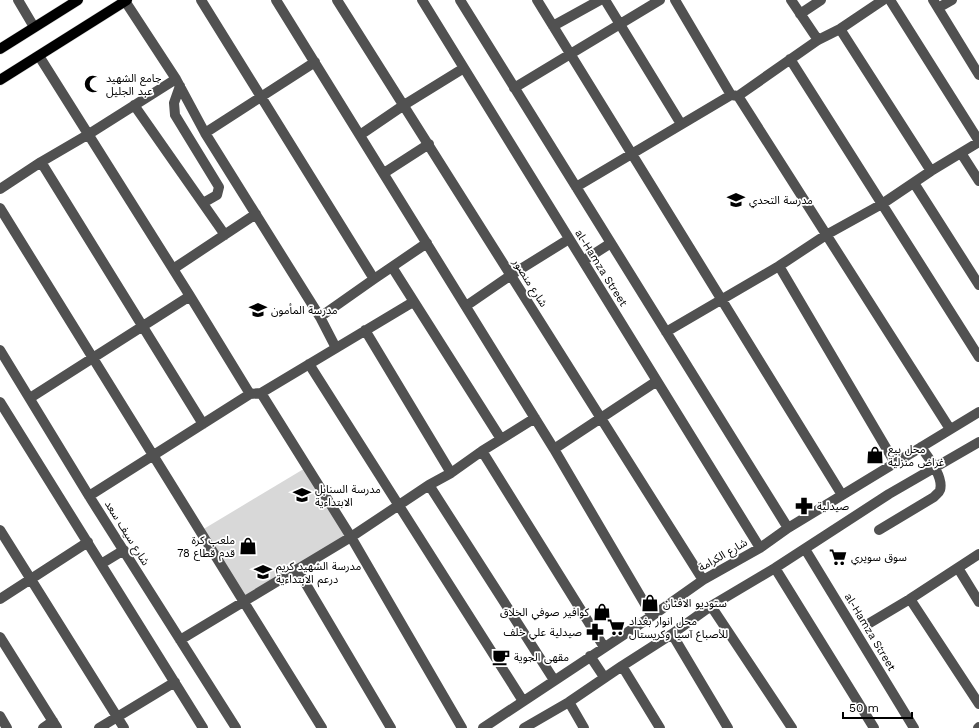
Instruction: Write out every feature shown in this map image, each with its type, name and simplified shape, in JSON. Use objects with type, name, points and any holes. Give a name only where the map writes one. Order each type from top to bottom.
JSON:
[{"type":"main road","points":[[0,49],[78,0]]},
{"type":"main road","points":[[0,80],[126,1]]},
{"type":"street","points":[[18,0],[34,27]]},
{"type":"street","points":[[201,0],[374,279]]},
{"type":"street","points":[[276,0],[554,449],[652,616]]},
{"type":"street","name":"شارع منصور","points":[[337,0],[703,580]]},
{"type":"street","name":"al-Hamza Street","points":[[422,0],[760,548]]},
{"type":"street","name":"al-Hamza Street","points":[[460,0],[788,528]]},
{"type":"street","points":[[537,0],[842,496]]},
{"type":"street","points":[[553,26],[600,0]]},
{"type":"street","points":[[605,0],[680,124]]},
{"type":"street","points":[[514,88],[660,0]]},
{"type":"street","points":[[675,0],[734,96],[826,235],[950,429]]},
{"type":"street","points":[[792,0],[818,40]]},
{"type":"street","points":[[800,14],[822,0]]},
{"type":"street","points":[[576,187],[680,124],[734,96],[818,40],[840,29],[883,0]]},
{"type":"street","points":[[666,332],[779,266],[826,235],[882,204],[931,171],[979,142],[890,0]]},
{"type":"street","points":[[952,0],[935,4],[979,75]]},
{"type":"street","points":[[126,1],[178,82],[205,133],[320,317],[336,348]]},
{"type":"street","points":[[840,29],[931,171]]},
{"type":"street","points":[[39,56],[174,269],[250,394]]},
{"type":"street","points":[[790,59],[979,357]]},
{"type":"street","points":[[205,133],[315,62]]},
{"type":"street","points":[[360,135],[404,105],[464,68]]},
{"type":"street","points":[[0,189],[134,105],[178,82]]},
{"type":"street","points":[[178,82],[174,103],[175,115],[219,187],[218,195],[203,203]]},
{"type":"street","points":[[134,105],[225,235]]},
{"type":"street","points":[[384,173],[429,144]]},
{"type":"street","points":[[961,153],[979,181]]},
{"type":"street","points":[[41,162],[203,424]]},
{"type":"street","points":[[914,183],[979,285]]},
{"type":"street","points":[[0,208],[322,728]]},
{"type":"street","points":[[174,269],[256,214]]},
{"type":"street","points":[[466,306],[511,275],[569,239]]},
{"type":"street","points":[[320,317],[427,243]]},
{"type":"street","points":[[583,261],[611,243]]},
{"type":"street","points":[[779,266],[896,463]]},
{"type":"street","points":[[392,267],[501,439]]},
{"type":"street","points":[[30,398],[190,296]]},
{"type":"street","points":[[89,496],[250,394],[261,393],[413,302]]},
{"type":"street","points":[[365,330],[451,472]]},
{"type":"street","name":"شارع سيف سعد","points":[[0,350],[89,496],[236,728]]},
{"type":"street","points":[[309,364],[523,701]]},
{"type":"street","points":[[554,449],[657,382]]},
{"type":"street","points":[[261,393],[351,537],[462,728]]},
{"type":"street","points":[[0,402],[203,728]]},
{"type":"street","name":"شارع الكرامة","points":[[483,728],[652,616],[703,580],[760,548],[788,528],[979,412]]},
{"type":"street","points":[[180,640],[351,537],[398,505],[535,418]]},
{"type":"street","points":[[524,728],[569,702],[672,634],[711,606],[775,568],[889,494],[979,442]]},
{"type":"street","points":[[879,530],[934,497],[940,491],[941,484],[935,468],[921,447]]},
{"type":"street","points":[[482,451],[604,647]]},
{"type":"street","points":[[429,485],[554,680]]},
{"type":"street","points":[[0,530],[124,728]]},
{"type":"street","points":[[0,599],[88,542]]},
{"type":"street","name":"al-Hamza Street","points":[[804,549],[914,728]]},
{"type":"street","points":[[101,564],[124,550]]},
{"type":"street","points":[[868,624],[910,599],[979,554]]},
{"type":"street","points":[[775,568],[874,728]]},
{"type":"street","points":[[958,568],[979,602]]},
{"type":"street","points":[[297,569],[391,728]]},
{"type":"street","points":[[910,599],[975,690],[979,704]]},
{"type":"street","points":[[711,606],[792,728]]},
{"type":"street","points":[[672,634],[728,728]]},
{"type":"street","points":[[0,637],[55,725],[43,728]]},
{"type":"street","points":[[590,656],[604,678]]},
{"type":"street","points":[[622,666],[660,728]]},
{"type":"street","points":[[99,728],[175,682]]},
{"type":"street","points":[[569,702],[584,728]]},
{"type":"street","points":[[0,716],[7,728]]},
{"type":"shaded area","points":[[307,467],[351,537],[243,601],[202,530]]},
{"type":"place","name":"جامع الشهيد عبد الجليل","points":[[93,84]]},
{"type":"place","name":"مدرسة التحدي","points":[[736,200]]},
{"type":"place","name":"مدرسة المأمون","points":[[258,310]]},
{"type":"place","name":"محل بيع غراض منزلية","points":[[875,455]]},
{"type":"place","name":"مدرسة السنابل الابتداءية","points":[[302,495]]},
{"type":"place","name":"صيدلية","points":[[804,506]]},
{"type":"place","name":"ملعب كرة قدم قطاع 78","points":[[248,546]]},
{"type":"place","name":"سوق سويري","points":[[838,557]]},
{"type":"place","name":"مدرسة الشهيد كريم درعم الابتداءية","points":[[263,572]]},
{"type":"place","name":"ستوديو الافنان","points":[[650,603]]},
{"type":"place","name":"كوافير صوفي الخلاق","points":[[602,612]]},
{"type":"place","name":"محل انوار بغداد للأصباغ آسيا وكريستال","points":[[616,627]]},
{"type":"place","name":"صيدلية علي خلف","points":[[595,632]]},
{"type":"place","name":"مقهى الجوية","points":[[501,657]]}]
